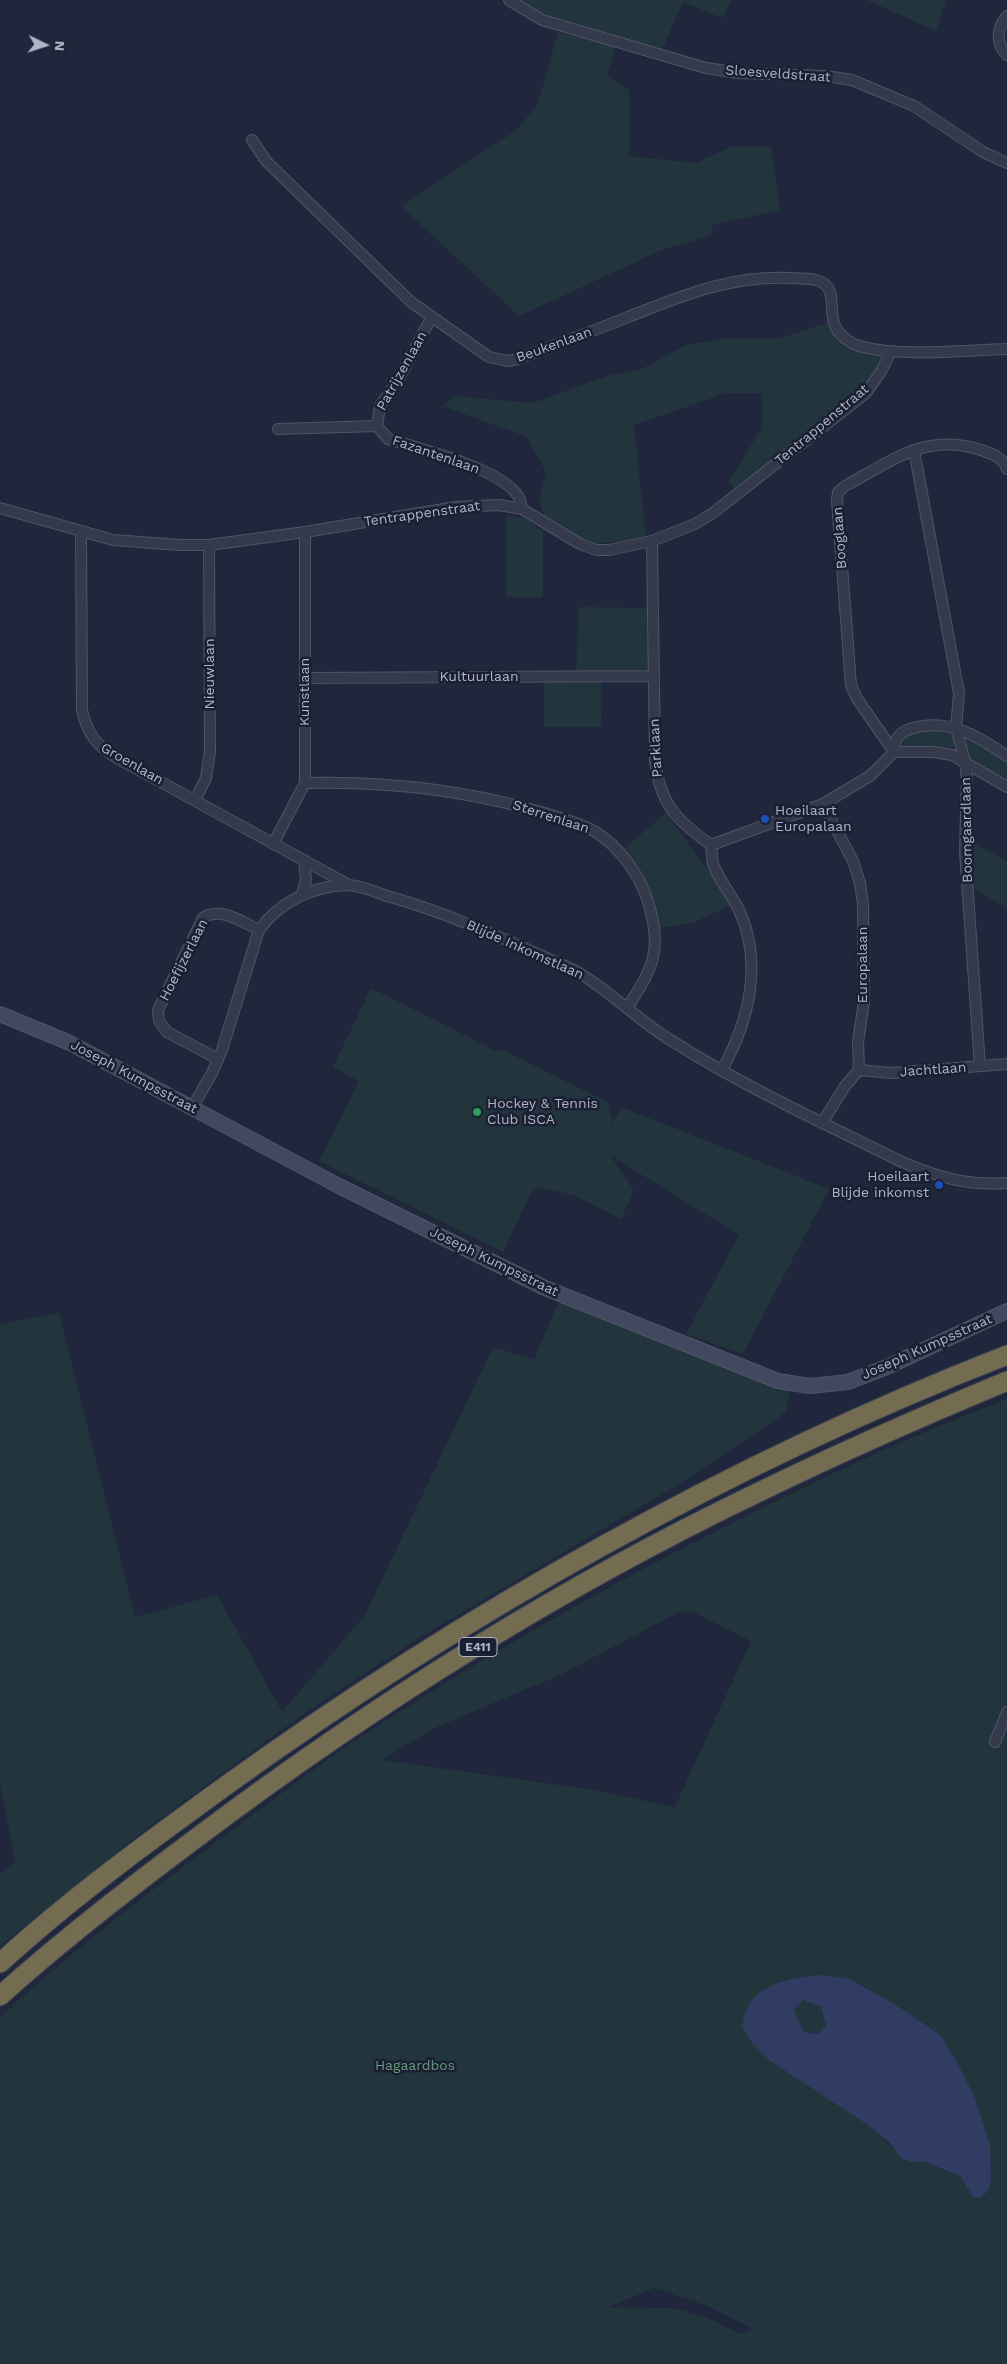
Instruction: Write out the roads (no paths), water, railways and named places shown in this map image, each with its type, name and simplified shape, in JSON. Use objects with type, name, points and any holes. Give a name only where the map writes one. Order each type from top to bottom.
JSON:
[{"type":"highway","name":"E411","points":[[0,1963],[105,1877],[298,1734],[397,1668],[502,1604],[634,1529],[745,1472],[882,1408],[1007,1355]]},
{"type":"highway","name":"E411","points":[[0,1996],[113,1900],[314,1752],[509,1628],[643,1551],[755,1494],[892,1430],[1007,1380]]},
{"type":"street","name":"Sloesveldstraat","points":[[510,0],[542,20],[706,68],[748,74],[826,76],[852,80],[914,106],[982,152],[1007,163]]},
{"type":"street","points":[[1007,16],[999,30],[998,39],[1007,55]]},
{"type":"street","name":"Beukenlaan","points":[[252,140],[267,162],[411,302],[431,318],[489,356],[508,361],[518,359],[694,291],[749,280],[778,277],[819,281],[830,290],[835,328],[844,338],[861,347],[890,351]]},
{"type":"street","name":"Patrijzenlaan","points":[[377,426],[380,406],[399,379],[431,318]]},
{"type":"street","points":[[890,351],[1007,349]]},
{"type":"street","name":"Tentrappenstraat","points":[[0,508],[81,531],[130,542],[209,545],[305,532],[456,507],[499,505],[522,509],[580,544],[596,550],[609,550],[652,541],[695,524],[729,500],[866,393],[882,370],[890,351]]},
{"type":"street","name":"Fazantenlaan","points":[[278,429],[377,426],[388,439],[496,477],[514,490],[520,499],[522,509]]},
{"type":"street","name":"Booglaan","points":[[894,752],[856,697],[851,685],[837,501],[838,492],[914,450],[927,445],[965,445],[995,455],[1005,465]]},
{"type":"street","name":"Boomgaardlaan","points":[[914,450],[959,693],[956,728],[965,762],[967,779],[965,852],[980,1066]]},
{"type":"street","name":"Groenlaan","points":[[81,531],[82,710],[85,726],[92,739],[102,749],[349,885]]},
{"type":"street","name":"Kunstlaan","points":[[273,844],[305,783],[305,532]]},
{"type":"street","name":"Parklaan","points":[[652,541],[654,760],[657,783],[664,799],[674,813],[689,829],[711,845]]},
{"type":"street","name":"Nieuwlaan","points":[[195,800],[206,778],[210,758],[209,545]]},
{"type":"street","name":"Kultuurlaan","points":[[305,678],[653,676]]},
{"type":"street","points":[[722,1070],[743,1028],[751,981],[750,956],[739,909],[714,865],[711,845],[823,804],[870,776],[894,752],[894,742],[899,735],[907,730],[926,725],[956,728],[983,740],[1007,756]]},
{"type":"street","points":[[894,752],[942,753],[965,762],[1007,787]]},
{"type":"street","name":"Sterrenlaan","points":[[305,783],[395,784],[443,790],[495,799],[573,821],[596,832],[616,850],[637,874],[654,919],[656,944],[653,962],[647,977],[627,1008]]},
{"type":"street","name":"Europalaan","points":[[823,804],[853,861],[861,890],[864,993],[858,1042],[859,1070]]},
{"type":"street","points":[[302,894],[306,880],[304,860]]},
{"type":"street","name":"Blijde Inkomstlaan","points":[[192,1108],[218,1059],[259,930],[265,922],[302,894],[327,887],[349,885],[426,907],[565,966],[596,982],[648,1026],[722,1070],[822,1123],[927,1173],[955,1181],[984,1185],[1007,1183]]},
{"type":"street","name":"Hoefijzerlaan","points":[[218,1059],[168,1032],[159,1021],[158,1010],[203,918],[211,912],[220,912],[259,930]]},
{"type":"street","name":"Joseph Kumpsstraat","points":[[0,1014],[70,1043],[339,1186],[545,1288],[778,1381],[823,1386],[855,1380],[1007,1311]]},
{"type":"street","name":"Jachtlaan","points":[[859,1070],[891,1073],[1007,1064]]},
{"type":"street","points":[[822,1123],[845,1086],[859,1070]]},
{"type":"street","points":[[995,1742],[1007,1712]]},
{"type":"water","points":[[822,1975],[849,1979],[893,2003],[940,2035],[958,2064],[974,2096],[990,2145],[991,2182],[987,2192],[980,2198],[973,2197],[960,2176],[923,2161],[912,2162],[902,2159],[889,2142],[868,2125],[769,2060],[752,2043],[742,2027],[746,2010],[753,1999],[770,1986],[779,1982]],"holes":[[[803,2000],[821,2007],[826,2025],[818,2034],[804,2032],[793,2010]]]},
{"type":"place","name":"Hoeilaart Europalaan","points":[[765,819]]},
{"type":"place","name":"Hockey & Tennis Club ISCA","points":[[477,1112]]},
{"type":"place","name":"Hoeilaart Blijde inkomst","points":[[939,1185]]},
{"type":"park label","name":"Hagaardbos","points":[[415,2066]]}]
